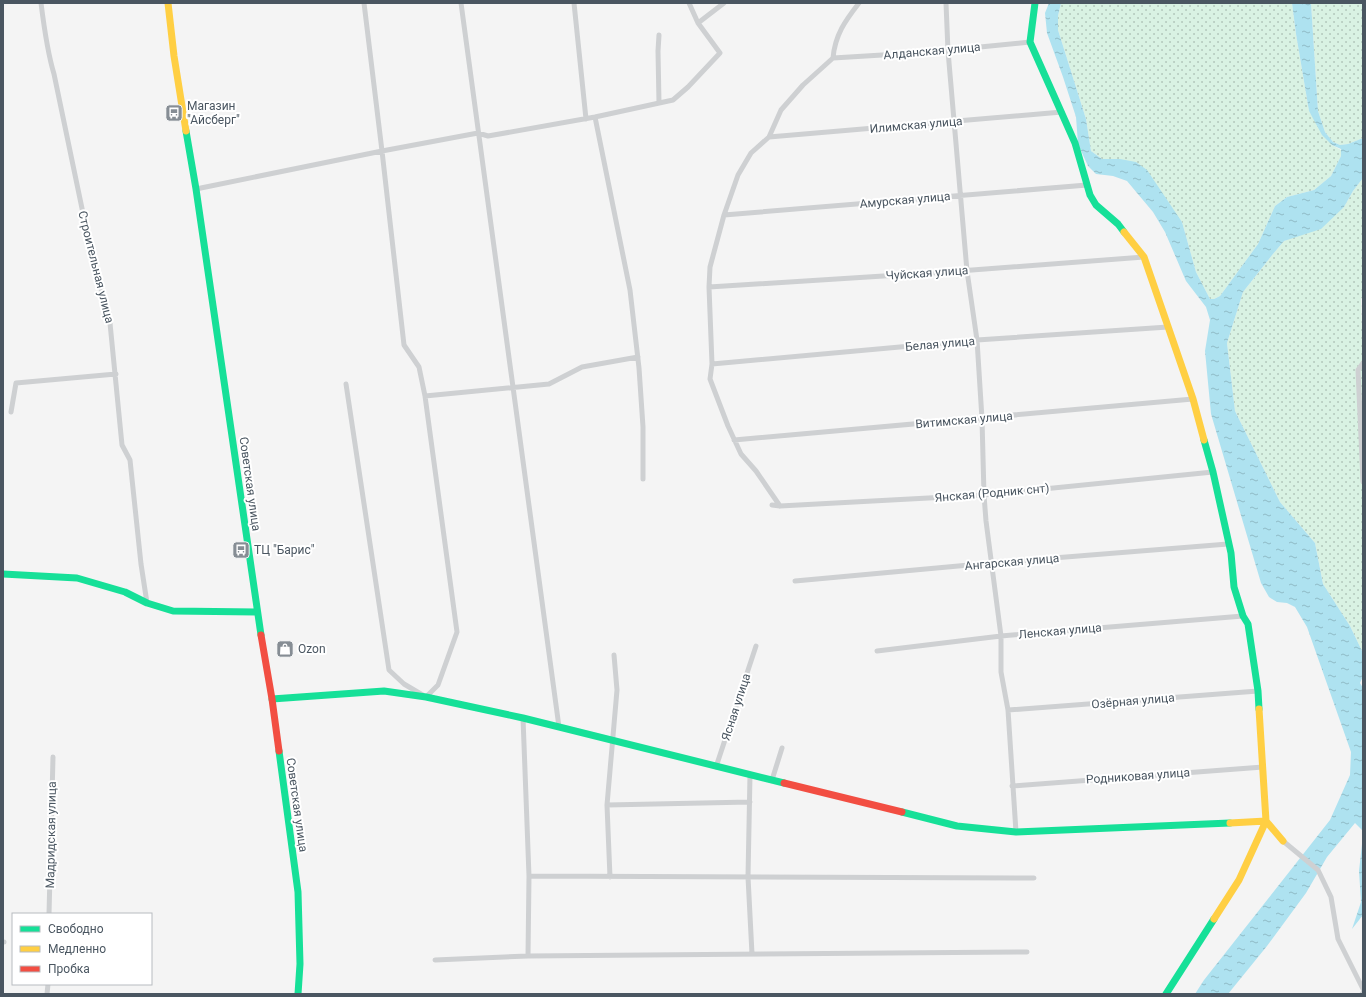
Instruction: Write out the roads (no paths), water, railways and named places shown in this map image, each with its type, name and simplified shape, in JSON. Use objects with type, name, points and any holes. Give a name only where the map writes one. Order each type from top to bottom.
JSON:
[{"type":"street","name":"Строительная улица","points":[[41,3],[44,28],[89,242],[100,286],[109,313],[122,445],[130,460],[141,564],[147,603]]},
{"type":"street","name":"Советская улица","points":[[168,3],[174,56],[196,189],[257,612],[272,698],[298,892],[298,937],[300,964],[298,994]]},
{"type":"street","points":[[364,3],[404,345],[419,367],[425,396],[457,632],[438,685],[426,697]]},
{"type":"street","points":[[461,3],[559,727]]},
{"type":"street","points":[[574,3],[586,119]]},
{"type":"street","points":[[196,189],[478,133],[488,136],[586,119],[673,100],[720,53],[698,23],[689,3]]},
{"type":"street","points":[[698,23],[724,3]]},
{"type":"street","points":[[780,506],[756,471],[741,454],[710,379],[712,364],[709,287],[710,267],[724,215],[738,175],[751,153],[769,137],[781,110],[803,85],[833,58],[834,45],[844,22],[859,3]]},
{"type":"street","points":[[946,3],[948,51],[961,195],[968,271],[977,340],[982,419],[984,495],[1001,636],[1001,672],[1008,710],[1016,832]]},
{"type":"street","points":[[1035,3],[1030,42],[1075,143],[1087,185],[1096,205],[1118,224],[1144,257],[1193,399],[1231,553],[1234,587],[1243,616],[1248,624],[1258,691],[1266,820],[1239,880],[1166,994]]},
{"type":"street","points":[[659,35],[659,102]]},
{"type":"street","name":"Алданская улица","points":[[833,58],[948,51],[1030,42]]},
{"type":"street","name":"Илимская улица","points":[[769,137],[1062,112]]},
{"type":"street","points":[[594,117],[630,290],[638,357],[643,427],[643,479]]},
{"type":"street","name":"Амурская улица","points":[[724,215],[1087,185]]},
{"type":"street","name":"Чуйская улица","points":[[709,287],[968,271],[1144,257]]},
{"type":"street","name":"Белая улица","points":[[712,364],[977,340],[1168,327]]},
{"type":"street","points":[[425,396],[549,384],[582,367],[638,357]]},
{"type":"street","points":[[1363,363],[1358,370],[1361,402],[1363,482]]},
{"type":"street","points":[[12,412],[16,383],[116,374]]},
{"type":"street","points":[[346,384],[389,670],[404,684],[426,697]]},
{"type":"street","name":"Витимская улица","points":[[734,440],[1193,399]]},
{"type":"street","name":"Янская (Родник снт)","points":[[772,505],[780,506],[984,495],[1212,472]]},
{"type":"street","name":"Ангарская улица","points":[[795,581],[1228,544]]},
{"type":"street","points":[[3,574],[77,578],[125,592],[147,603],[173,611],[257,612]]},
{"type":"street","name":"Ленская улица","points":[[877,651],[1001,636],[1243,616]]},
{"type":"street","name":"Ясная улица","points":[[716,767],[756,646]]},
{"type":"street","points":[[610,876],[607,806],[616,690],[614,655]]},
{"type":"street","points":[[272,698],[384,691],[426,697],[523,718],[957,826],[1016,832],[1266,820]]},
{"type":"street","name":"Озёрная улица","points":[[1008,710],[1258,691]]},
{"type":"street","points":[[523,718],[530,876],[528,956]]},
{"type":"street","points":[[772,780],[782,748]]},
{"type":"street","name":"Мадридская улица","points":[[49,913],[53,757]]},
{"type":"street","name":"Родниковая улица","points":[[1012,786],[1263,766]]},
{"type":"street","points":[[750,775],[748,877],[752,954]]},
{"type":"street","points":[[607,806],[750,802]]},
{"type":"street","points":[[1266,820],[1283,841],[1318,870],[1331,897],[1338,939],[1363,989]]},
{"type":"street","points":[[530,876],[1034,878]]},
{"type":"street","points":[[435,960],[528,956],[1027,952]]},
{"type":"water","points":[[1049,3],[1061,3],[1058,16],[1058,30],[1086,119],[1091,151],[1102,159],[1120,159],[1136,162],[1147,170],[1182,222],[1196,272],[1210,299],[1220,296],[1258,244],[1275,206],[1287,197],[1314,190],[1331,176],[1341,156],[1341,149],[1332,145],[1322,135],[1309,111],[1292,3],[1311,3],[1318,111],[1325,132],[1333,142],[1340,145],[1348,144],[1363,138],[1363,178],[1353,191],[1344,207],[1321,229],[1284,241],[1243,292],[1227,343],[1235,411],[1280,502],[1315,543],[1323,584],[1350,626],[1363,653],[1363,676],[1360,683],[1363,688],[1363,831],[1355,823],[1327,857],[1306,893],[1267,946],[1228,994],[1195,994],[1204,980],[1330,820],[1350,775],[1351,752],[1307,627],[1295,607],[1287,603],[1277,602],[1269,597],[1261,583],[1211,414],[1205,351],[1210,320],[1206,307],[1186,281],[1165,232],[1153,212],[1127,181],[1113,176],[1096,174],[1088,166],[1078,144],[1076,117],[1047,33],[1045,13]]},
{"type":"water","points":[[1363,835],[1363,915],[1352,929],[1361,902],[1359,871]]},
{"type":"place","name":"Магазин \"Айсберг\"","points":[[174,113]]},
{"type":"place","name":"ТЦ \"Барис\"","points":[[241,550]]},
{"type":"place","name":"Ozon","points":[[285,649]]}]
